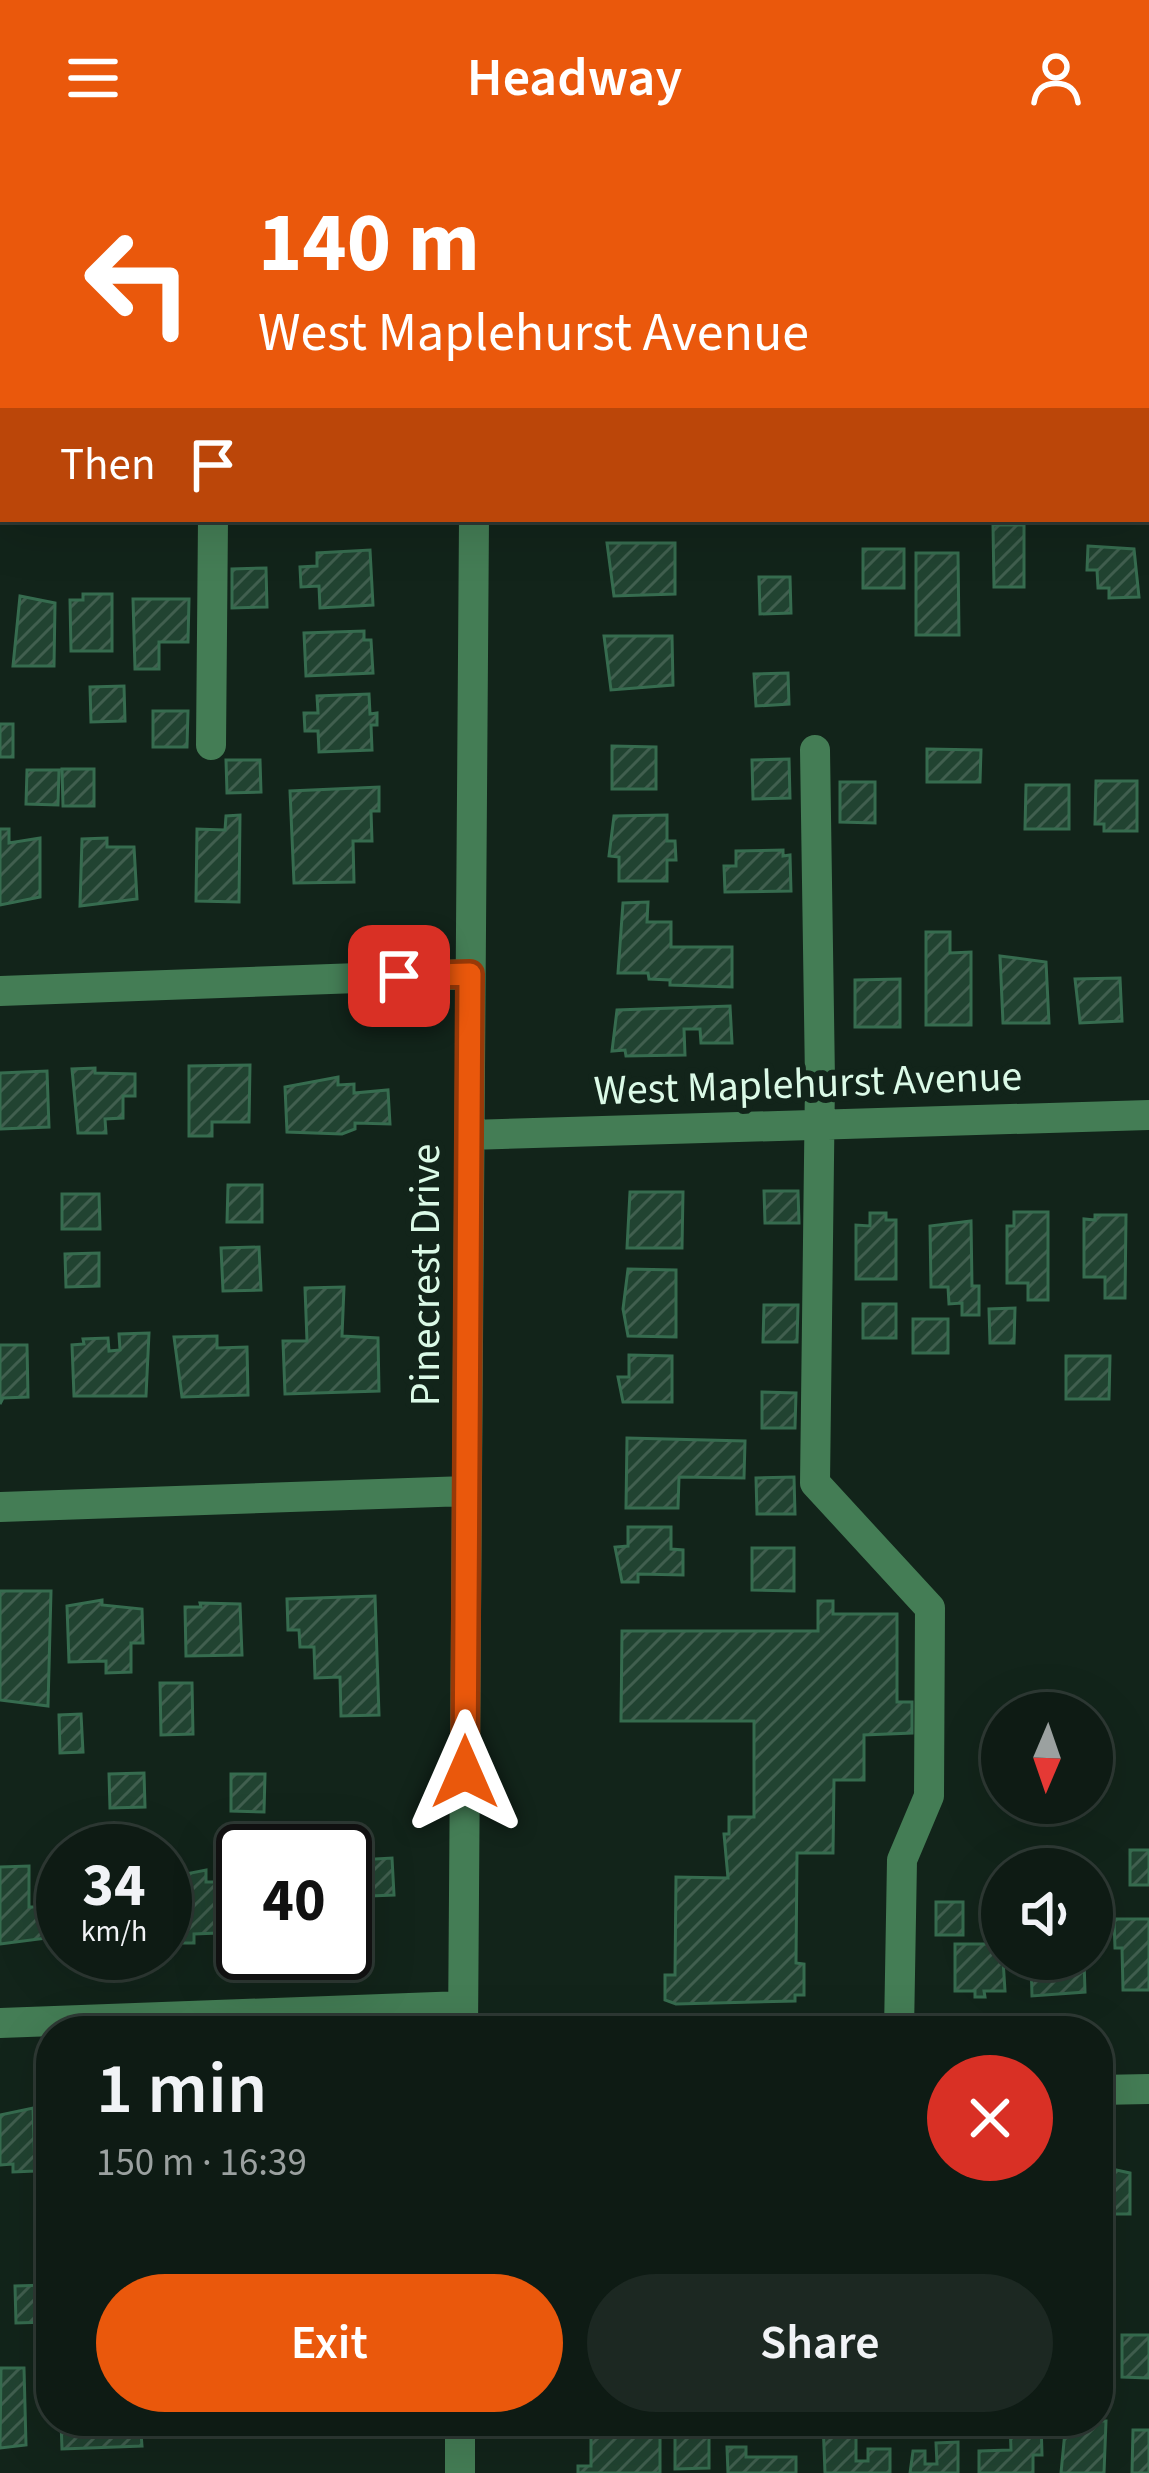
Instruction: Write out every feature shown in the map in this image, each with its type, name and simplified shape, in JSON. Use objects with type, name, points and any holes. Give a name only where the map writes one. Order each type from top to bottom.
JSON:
[{"type":"street","points":[[211,746],[213,522]]},
{"type":"street","name":"Pinecrest Drive","points":[[463,2016],[474,522]]},
{"type":"street","points":[[815,750],[820,1126],[815,1483],[930,1608],[929,1796],[902,1860],[899,2016]]},
{"type":"street","points":[[0,991],[470,974]]},
{"type":"street","name":"West Maplehurst Avenue","points":[[469,1135],[1149,1115]]},
{"type":"street","points":[[0,1507],[467,1491]]},
{"type":"street","points":[[0,2023],[36,2023]]},
{"type":"street","points":[[1113,2090],[1149,2089]]},
{"type":"street","points":[[460,2436],[460,2473]]},
{"type":"building","points":[[993,525],[1024,525],[1024,587],[994,587]]},
{"type":"building","points":[[607,543],[675,543],[675,594],[614,596]]},
{"type":"building","points":[[1088,546],[1134,549],[1139,597],[1109,598],[1109,588],[1098,588],[1097,570],[1087,570]]},
{"type":"building","points":[[863,549],[904,549],[904,588],[863,588]]},
{"type":"building","points":[[370,550],[373,605],[320,608],[319,586],[301,587],[300,567],[317,566],[317,553]]},
{"type":"building","points":[[916,553],[958,553],[959,635],[916,635]]},
{"type":"building","points":[[266,568],[267,607],[232,608],[232,569]]},
{"type":"building","points":[[759,577],[790,577],[791,613],[760,614]]},
{"type":"building","points":[[83,594],[112,594],[112,651],[71,651],[70,600],[83,600]]},
{"type":"building","points":[[20,596],[55,603],[54,666],[13,666]]},
{"type":"building","points":[[133,599],[189,599],[188,642],[159,642],[159,669],[135,669]]},
{"type":"building","points":[[364,631],[364,640],[371,640],[373,673],[306,676],[304,633]]},
{"type":"building","points":[[604,636],[672,636],[673,685],[611,690]]},
{"type":"building","points":[[788,673],[789,704],[756,706],[754,674]]},
{"type":"building","points":[[124,686],[125,721],[91,722],[90,687]]},
{"type":"building","points":[[369,694],[370,714],[377,713],[377,725],[371,725],[372,750],[319,752],[318,731],[305,731],[304,713],[318,713],[317,696]]},
{"type":"building","points":[[153,711],[188,711],[187,747],[153,747]]},
{"type":"building","points":[[0,724],[13,724],[13,757],[0,757]]},
{"type":"building","points":[[612,746],[656,747],[656,789],[612,789]]},
{"type":"building","points":[[927,749],[981,750],[980,782],[927,782]]},
{"type":"building","points":[[789,759],[790,798],[753,799],[752,760]]},
{"type":"building","points":[[226,760],[260,760],[261,792],[227,793]]},
{"type":"building","points":[[62,769],[94,769],[94,806],[63,806]]},
{"type":"building","points":[[27,770],[59,770],[58,805],[26,804]]},
{"type":"building","points":[[1096,781],[1137,781],[1137,831],[1104,831],[1104,824],[1095,824]]},
{"type":"building","points":[[840,782],[875,782],[875,823],[840,822]]},
{"type":"building","points":[[1026,785],[1069,785],[1069,829],[1025,829]]},
{"type":"building","points":[[379,787],[379,811],[371,811],[372,841],[353,841],[354,882],[294,883],[290,791]]},
{"type":"building","points":[[240,815],[239,902],[196,901],[197,829],[225,830],[226,816]]},
{"type":"building","points":[[667,815],[667,841],[675,841],[676,860],[667,860],[667,881],[619,881],[619,857],[609,856],[614,816]]},
{"type":"building","points":[[0,829],[9,829],[9,843],[40,838],[40,897],[0,905]]},
{"type":"building","points":[[107,838],[107,847],[134,847],[137,899],[80,906],[82,839]]},
{"type":"building","points":[[783,850],[783,856],[790,855],[791,891],[725,892],[724,866],[736,866],[736,851]]},
{"type":"building","points":[[648,902],[647,922],[671,922],[671,947],[732,947],[732,987],[670,985],[670,980],[649,979],[648,973],[618,973],[623,903]]},
{"type":"building","points":[[926,932],[950,932],[950,953],[971,952],[971,1025],[926,1025]]},
{"type":"building","points":[[1000,956],[1046,962],[1049,1023],[1003,1023]]},
{"type":"building","points":[[1120,978],[1122,1021],[1080,1023],[1075,979]]},
{"type":"building","points":[[900,979],[900,1027],[855,1027],[855,980]]},
{"type":"building","points":[[730,1006],[732,1043],[701,1043],[700,1029],[684,1029],[685,1055],[626,1056],[625,1050],[612,1051],[617,1010]]},
{"type":"building","points":[[250,1065],[249,1122],[212,1122],[212,1136],[189,1136],[189,1066]]},
{"type":"building","points":[[95,1068],[95,1073],[135,1074],[135,1096],[123,1096],[123,1118],[105,1119],[106,1133],[78,1133],[72,1069]]},
{"type":"building","points":[[47,1071],[49,1127],[0,1129],[0,1073]]},
{"type":"building","points":[[338,1077],[338,1085],[354,1084],[354,1093],[388,1090],[390,1124],[355,1123],[355,1129],[342,1134],[287,1132],[285,1087]]},
{"type":"building","points":[[228,1185],[262,1185],[262,1222],[227,1222]]},
{"type":"building","points":[[764,1191],[798,1191],[799,1223],[765,1223]]},
{"type":"building","points":[[630,1192],[683,1192],[682,1248],[627,1248]]},
{"type":"building","points":[[62,1194],[99,1194],[100,1229],[62,1229]]},
{"type":"building","points":[[1014,1212],[1048,1212],[1048,1300],[1028,1300],[1028,1283],[1007,1283],[1007,1226],[1014,1226]]},
{"type":"building","points":[[870,1213],[886,1213],[886,1220],[896,1220],[896,1279],[856,1279],[856,1225],[870,1226]]},
{"type":"building","points":[[1095,1215],[1126,1215],[1125,1298],[1105,1298],[1105,1277],[1084,1277],[1084,1219],[1095,1220]]},
{"type":"building","points":[[971,1221],[972,1286],[979,1286],[979,1315],[962,1315],[962,1303],[949,1304],[948,1287],[931,1287],[930,1226]]},
{"type":"building","points":[[259,1247],[261,1290],[223,1291],[221,1248]]},
{"type":"building","points":[[99,1253],[99,1286],[66,1287],[65,1254]]},
{"type":"building","points":[[628,1269],[676,1270],[676,1337],[628,1336],[623,1309]]},
{"type":"building","points":[[344,1287],[342,1336],[378,1338],[379,1391],[285,1394],[283,1341],[307,1341],[305,1288]]},
{"type":"building","points":[[863,1304],[896,1304],[896,1338],[863,1338]]},
{"type":"building","points":[[764,1305],[798,1305],[797,1342],[763,1342]]},
{"type":"building","points":[[1015,1308],[1014,1343],[990,1343],[989,1309]]},
{"type":"building","points":[[913,1319],[948,1319],[948,1353],[913,1353]]},
{"type":"building","points":[[149,1333],[146,1396],[74,1396],[72,1345],[84,1344],[83,1339],[108,1338],[109,1351],[120,1350],[119,1334]]},
{"type":"building","points":[[217,1336],[217,1348],[247,1347],[248,1395],[182,1397],[174,1337]]},
{"type":"building","points":[[0,1345],[27,1345],[28,1397],[3,1398],[0,1404]]},
{"type":"building","points":[[629,1355],[672,1356],[672,1402],[623,1402],[618,1377],[629,1377]]},
{"type":"building","points":[[1066,1356],[1110,1356],[1109,1399],[1066,1399]]},
{"type":"building","points":[[762,1392],[796,1393],[795,1428],[762,1428]]},
{"type":"building","points":[[627,1438],[745,1441],[744,1478],[679,1477],[678,1508],[626,1508]]},
{"type":"building","points":[[794,1477],[795,1514],[757,1514],[756,1478]]},
{"type":"building","points":[[628,1527],[671,1527],[671,1549],[683,1550],[683,1575],[638,1574],[638,1582],[622,1582],[615,1547],[628,1546]]},
{"type":"building","points":[[752,1548],[794,1548],[794,1591],[752,1590]]},
{"type":"building","points":[[0,1591],[51,1591],[48,1706],[0,1700]]},
{"type":"building","points":[[375,1596],[379,1715],[341,1716],[340,1677],[315,1678],[314,1647],[300,1647],[299,1630],[288,1630],[287,1599]]},
{"type":"building","points":[[102,1600],[102,1605],[142,1609],[143,1643],[131,1643],[131,1672],[106,1673],[106,1661],[69,1662],[67,1606]]},
{"type":"building","points":[[818,1601],[833,1601],[833,1614],[897,1614],[897,1702],[912,1702],[912,1733],[864,1735],[864,1780],[834,1780],[833,1853],[797,1853],[796,1963],[804,1964],[804,1995],[795,1995],[795,2001],[676,2004],[665,2000],[665,1975],[675,1975],[676,1877],[728,1878],[724,1834],[729,1834],[729,1817],[754,1817],[754,1721],[621,1721],[622,1631],[818,1631]]},
{"type":"building","points":[[200,1603],[240,1604],[242,1655],[186,1656],[185,1607],[201,1607]]},
{"type":"building","points":[[160,1683],[192,1683],[193,1734],[161,1735]]},
{"type":"building","points":[[81,1714],[83,1752],[60,1753],[59,1715]]},
{"type":"building","points":[[144,1773],[145,1807],[110,1808],[109,1774]]},
{"type":"building","points":[[231,1774],[265,1774],[264,1812],[231,1811]]},
{"type":"building","points":[[1130,1850],[1149,1850],[1149,1885],[1130,1885]]},
{"type":"building","points":[[392,1858],[394,1895],[372,1896],[372,1859]]},
{"type":"building","points":[[29,1866],[29,1907],[36,1907],[36,1939],[0,1944],[0,1867]]},
{"type":"building","points":[[206,1870],[206,1882],[216,1882],[216,1933],[194,1934],[194,1943],[192,1943],[192,1873]]},
{"type":"building","points":[[936,1902],[963,1902],[963,1935],[936,1935]]},
{"type":"building","points":[[1114,1919],[1149,1919],[1149,1990],[1123,1990],[1122,1948],[1115,1948]]},
{"type":"building","points":[[955,1944],[981,1944],[981,1980],[1004,1980],[1005,1991],[984,1991],[985,1997],[975,1997],[975,1991],[955,1991]]},
{"type":"building","points":[[1032,1980],[1085,1980],[1085,1992],[1032,1996]]},
{"type":"building","points":[[33,2108],[35,2171],[13,2172],[13,2164],[0,2165],[0,2115]]},
{"type":"building","points":[[1113,2169],[1130,2173],[1130,2214],[1113,2214]]},
{"type":"building","points":[[36,2285],[36,2322],[16,2323],[15,2286]]},
{"type":"building","points":[[1122,2335],[1149,2335],[1149,2378],[1122,2377]]},
{"type":"building","points":[[1,2368],[24,2368],[26,2445],[0,2448]]},
{"type":"building","points":[[1133,2430],[1149,2430],[1149,2473],[1132,2473]]},
{"type":"building","points":[[62,2436],[141,2436],[142,2446],[62,2449]]},
{"type":"building","points":[[591,2436],[660,2436],[660,2473],[578,2473],[578,2466],[591,2466]]},
{"type":"building","points":[[675,2436],[709,2436],[709,2468],[675,2469]]},
{"type":"building","points":[[824,2436],[856,2436],[856,2461],[868,2461],[868,2449],[890,2449],[890,2473],[825,2473]]},
{"type":"building","points":[[1011,2436],[1041,2436],[1042,2455],[1033,2455],[1033,2473],[979,2473],[979,2451],[1011,2450]]},
{"type":"building","points":[[1065,2436],[1105,2436],[1104,2473],[1061,2473]]},
{"type":"building","points":[[958,2442],[958,2473],[910,2473],[913,2451],[925,2451],[925,2464],[937,2464],[936,2443]]},
{"type":"building","points":[[727,2447],[746,2447],[746,2457],[796,2457],[796,2473],[728,2473]]},
{"type":"route","points":[[399,976],[470,974],[465,1772]]}]
